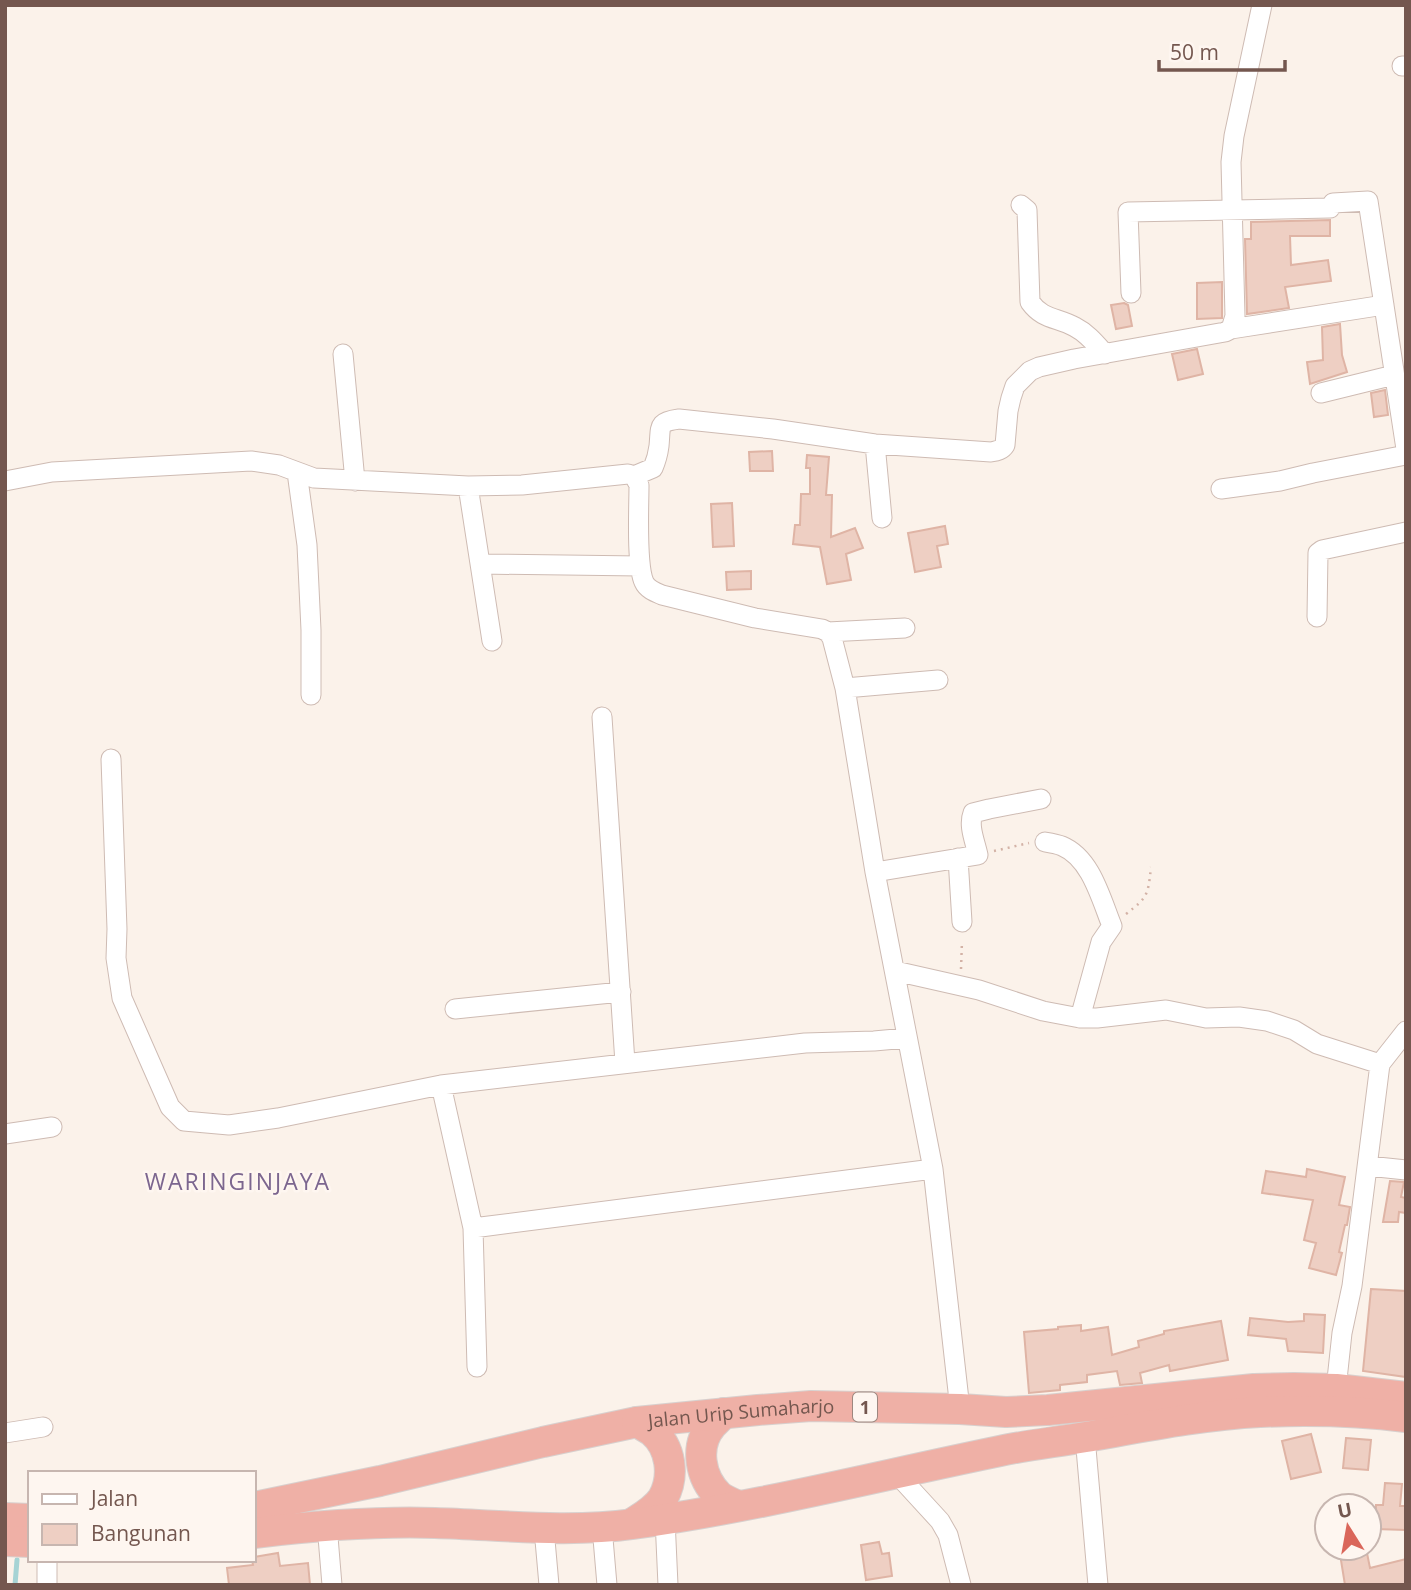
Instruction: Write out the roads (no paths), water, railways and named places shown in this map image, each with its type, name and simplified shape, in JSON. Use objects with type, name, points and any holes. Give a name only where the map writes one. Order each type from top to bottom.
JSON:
[{"type":"highway","name":"Jalan Urip Sumaharjo","points":[[256,1507],[637,1422],[724,1413],[811,1406],[1006,1412],[1209,1406],[1336,1389],[1406,1397]]},
{"type":"highway","name":"Jalan Urip Sumaharjo","points":[[1256,1401],[1331,1412],[1406,1417]]},
{"type":"highway","name":"Jalan Urip Sumaharjo","points":[[256,1532],[327,1525],[432,1523],[544,1529],[631,1524],[738,1506],[1003,1450],[1085,1437],[1209,1406]]},
{"type":"highway","points":[[724,1413],[710,1427],[702,1445],[701,1464],[707,1483],[720,1497],[738,1506]]},
{"type":"highway","points":[[631,1524],[650,1512],[662,1499],[669,1482],[670,1464],[664,1447],[653,1432],[637,1422]]},
{"type":"highway","points":[[5,1518],[28,1519]]},
{"type":"highway","points":[[5,1541],[28,1542]]},
{"type":"street","points":[[1231,329],[1235,316],[1231,162],[1234,135],[1262,5]]},
{"type":"street","points":[[1131,293],[1128,212],[1330,208],[1333,203],[1368,201],[1406,449]]},
{"type":"street","points":[[1021,205],[1027,210],[1030,302],[1039,313],[1080,330],[1105,354]]},
{"type":"street","points":[[5,481],[52,472],[251,461],[279,465],[314,478],[468,486],[522,485],[619,474],[634,476],[653,468],[659,447],[660,429],[667,421],[679,419],[875,444],[991,452],[1003,449],[1005,445],[1008,411],[1013,392],[1030,371],[1039,367],[1231,329],[1384,305]]},
{"type":"street","points":[[343,354],[355,481]]},
{"type":"street","points":[[1321,393],[1394,375]]},
{"type":"street","points":[[875,444],[882,518]]},
{"type":"street","points":[[1221,489],[1280,481],[1406,455]]},
{"type":"street","points":[[298,472],[307,545],[311,695]]},
{"type":"street","points":[[634,476],[639,485],[640,566],[645,583],[651,590],[755,618],[828,632],[905,628]]},
{"type":"street","points":[[468,486],[492,641]]},
{"type":"street","points":[[1317,617],[1318,553],[1406,532]]},
{"type":"street","points":[[480,564],[640,566]]},
{"type":"street","points":[[828,632],[835,644],[845,688],[875,873],[933,1169],[960,1409]]},
{"type":"street","points":[[845,688],[938,680]]},
{"type":"street","points":[[602,717],[625,1063]]},
{"type":"street","points":[[111,759],[116,958],[122,998],[170,1107],[184,1121],[229,1125],[278,1118],[441,1085],[805,1043],[907,1038]]},
{"type":"street","points":[[962,922],[968,857],[975,837],[970,822],[973,813],[1041,799]]},
{"type":"street","points":[[1045,842],[1062,846],[1074,853],[1083,863],[1112,926],[1101,942],[1080,1018]]},
{"type":"street","points":[[875,873],[968,857]]},
{"type":"street","points":[[895,971],[979,990],[1043,1012],[1080,1018],[1166,1010],[1206,1018],[1239,1017],[1267,1021],[1294,1030],[1317,1044],[1380,1064]]},
{"type":"street","points":[[455,1009],[621,992]]},
{"type":"street","points":[[1336,1389],[1380,1064],[1406,1031]]},
{"type":"street","points":[[441,1085],[473,1228],[477,1367]]},
{"type":"street","points":[[5,1134],[52,1127]]},
{"type":"street","points":[[1368,1166],[1406,1170]]},
{"type":"street","points":[[473,1228],[933,1169]]},
{"type":"street","points":[[5,1433],[43,1427]]},
{"type":"street","points":[[1085,1437],[1098,1585]]},
{"type":"street","points":[[896,1474],[940,1521],[948,1535],[961,1585]]},
{"type":"street","points":[[665,1519],[667,1585]]},
{"type":"street","points":[[327,1525],[332,1585]]},
{"type":"street","points":[[602,1527],[607,1585]]},
{"type":"street","points":[[544,1529],[549,1585]]},
{"type":"street","points":[[47,1562],[47,1585]]},
{"type":"waterway","points":[[15,1585],[17,1560]]},
{"type":"district","name":"WARINGINJAYA","points":[[238,1181]]}]
